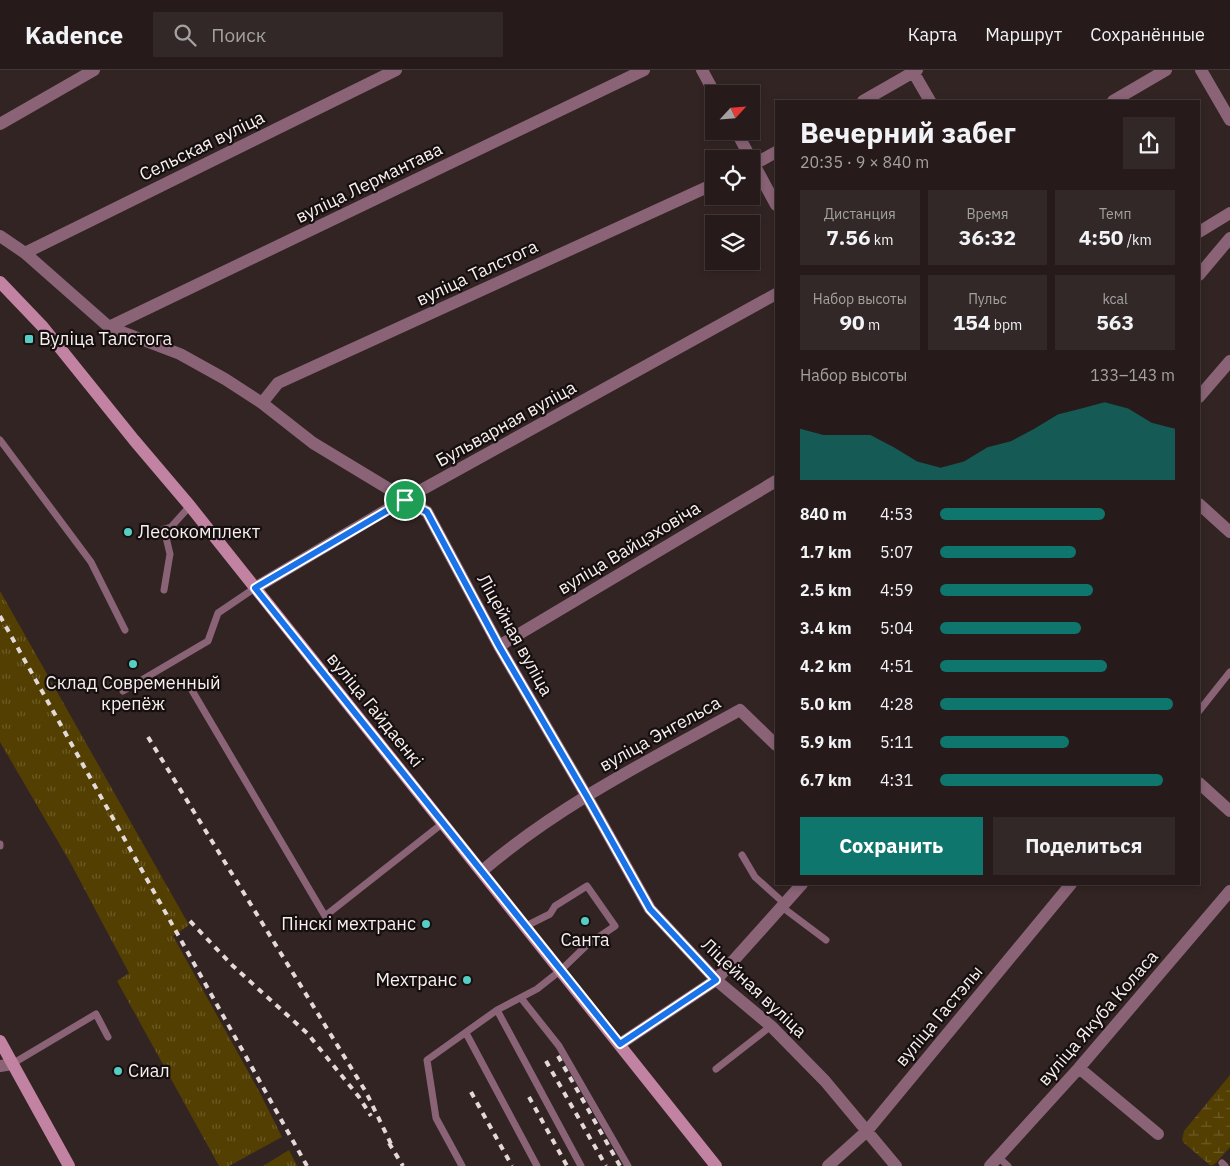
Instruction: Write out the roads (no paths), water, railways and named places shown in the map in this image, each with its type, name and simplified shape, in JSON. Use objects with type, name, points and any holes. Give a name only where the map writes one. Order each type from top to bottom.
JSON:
[{"type":"street","points":[[0,124],[94,70]]},
{"type":"street","name":"Сельская вуліца","points":[[25,253],[396,70]]},
{"type":"street","name":"вуліца Лермантава","points":[[109,327],[644,70]]},
{"type":"street","points":[[702,70],[710,85]]},
{"type":"street","points":[[1115,100],[1166,70]]},
{"type":"street","points":[[1202,70],[1230,120]]},
{"type":"street","points":[[865,100],[914,71],[929,100]]},
{"type":"street","points":[[760,162],[775,153]]},
{"type":"street","points":[[760,178],[775,203]]},
{"type":"street","name":"вуліца Талстога","points":[[262,403],[278,383],[705,188]]},
{"type":"street","points":[[1200,231],[1230,213]]},
{"type":"street","name":"Ліцейная вуліца","points":[[0,236],[25,253],[109,327],[180,354],[225,379],[262,403],[313,442],[427,512],[499,646],[650,909],[716,980],[770,1026],[825,1081],[896,1166]]},
{"type":"street","points":[[1200,274],[1230,238]]},
{"type":"street","name":"вуліца Гайдаенкі","points":[[1,285],[43,327],[190,506],[716,1166]]},
{"type":"street","name":"Бульварная вуліца","points":[[255,588],[405,500],[775,295]]},
{"type":"street","points":[[1200,396],[1230,361]]},
{"type":"street","name":"вуліца Вайцэховіча","points":[[499,646],[775,482]]},
{"type":"street","points":[[1200,505],[1230,532]]},
{"type":"street","name":"вуліца Энгельса","points":[[482,871],[504,852],[586,795],[740,710],[775,744]]},
{"type":"street","points":[[1200,784],[1230,810]]},
{"type":"street","points":[[620,1044],[716,980],[801,885]]},
{"type":"street","name":"вуліца Гастэлы","points":[[828,1166],[866,1131],[1071,885]]},
{"type":"street","name":"вуліца Якуба Коласа","points":[[994,1161],[1079,1068],[1230,891]]},
{"type":"street","points":[[0,1041],[6,1065],[69,1166]]},
{"type":"street","points":[[1079,1068],[1158,1134]]},
{"type":"lane","points":[[0,440],[91,562],[125,630]]},
{"type":"lane","points":[[164,590],[170,554],[164,530],[171,527],[190,506]]},
{"type":"lane","points":[[124,691],[208,641],[218,613],[255,588]]},
{"type":"lane","points":[[1200,709],[1230,672]]},
{"type":"lane","points":[[190,687],[325,916],[443,823]]},
{"type":"lane","points":[[742,855],[755,877],[783,906],[826,940]]},
{"type":"lane","points":[[462,1166],[436,1118],[427,1060],[497,1010],[536,989],[561,970],[587,946],[615,926],[587,886],[555,906],[550,914],[526,926]]},
{"type":"lane","points":[[521,998],[559,1046],[628,1166]]},
{"type":"lane","points":[[497,1010],[581,1166]]},
{"type":"lane","points":[[6,1065],[96,1014],[108,1037]]},
{"type":"lane","points":[[716,1068],[770,1026]]},
{"type":"lane","points":[[466,1032],[537,1166]]},
{"type":"lane","points":[[994,1161],[1008,1166]]},
{"type":"railway","points":[[0,616],[307,1166]]},
{"type":"railway","points":[[148,737],[366,1092],[393,1148]]},
{"type":"railway","points":[[190,921],[233,966],[307,1033],[359,1097],[371,1116]]},
{"type":"railway","points":[[558,1056],[620,1166]]},
{"type":"railway","points":[[546,1061],[606,1166]]},
{"type":"railway","points":[[471,1092],[512,1166]]},
{"type":"railway","points":[[529,1097],[567,1166]]},
{"type":"railway","points":[[389,1143],[403,1166]]},
{"type":"place","name":"Вуліца Талстога","points":[[29,339]]},
{"type":"place","name":"Лесокомплект","points":[[128,532]]},
{"type":"place","name":"Склад Современный крепёж","points":[[133,664]]},
{"type":"place","name":"Санта","points":[[585,921]]},
{"type":"place","name":"Пінскі мехтранс","points":[[426,924]]},
{"type":"place","name":"Мехтранс","points":[[467,980]]},
{"type":"place","name":"Сиал","points":[[118,1071]]}]
